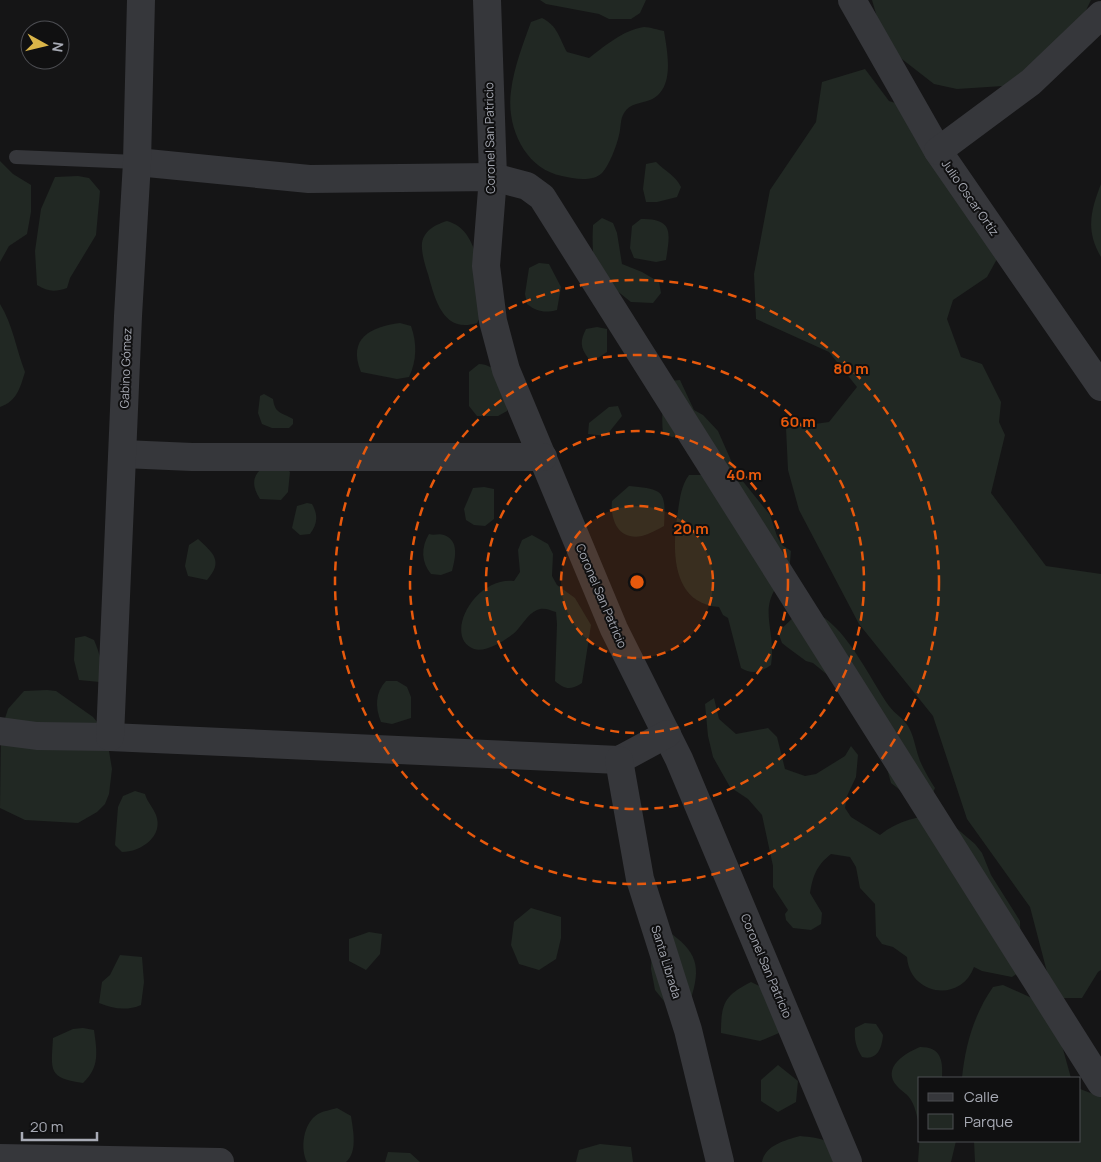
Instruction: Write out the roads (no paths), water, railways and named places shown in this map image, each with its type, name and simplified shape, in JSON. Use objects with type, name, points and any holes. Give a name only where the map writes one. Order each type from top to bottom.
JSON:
[{"type":"street","name":"Gabino Gómez","points":[[110,736],[128,316],[137,162],[141,0]]},
{"type":"street","name":"Coronel San Patricio","points":[[486,0],[493,178],[486,266],[493,321],[506,370],[614,629],[667,734],[848,1162]]},
{"type":"street","name":"Julio Oscar Ortíz","points":[[852,0],[938,151],[1101,387]]},
{"type":"street","points":[[938,151],[1031,82],[1101,15]]},
{"type":"street","points":[[137,162],[309,179],[493,178],[527,186],[542,197],[1101,1083]]},
{"type":"street","points":[[123,454],[192,457],[543,457]]},
{"type":"street","points":[[0,731],[38,736],[110,736],[620,760],[667,734]]},
{"type":"street","name":"Santa Librada","points":[[620,760],[640,879],[688,1030],[720,1162]]},
{"type":"street","points":[[0,1158],[220,1162]]},
{"type":"lane","points":[[16,157],[137,162]]}]
